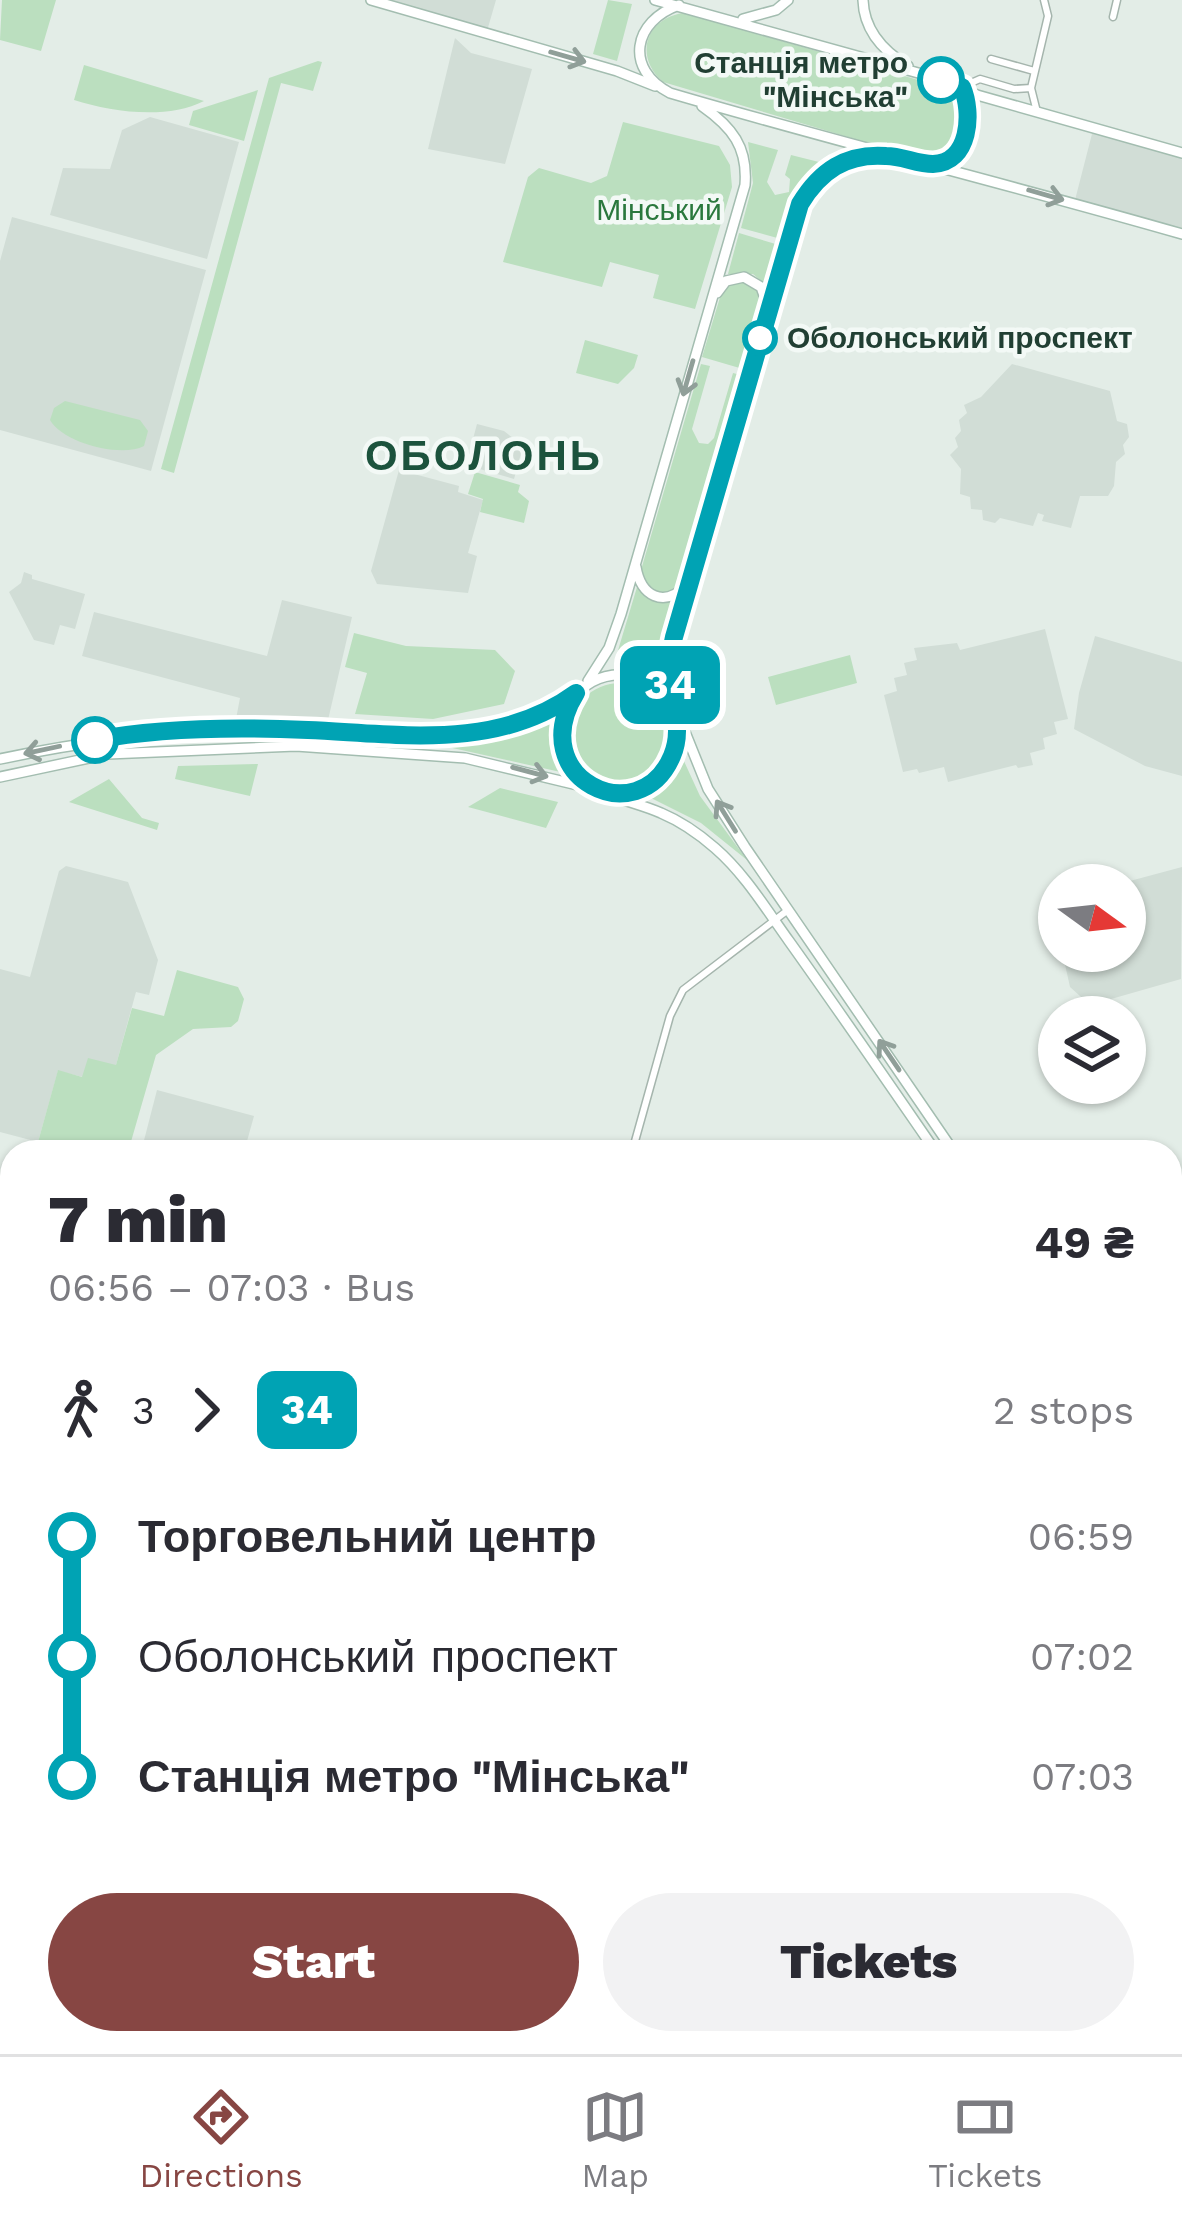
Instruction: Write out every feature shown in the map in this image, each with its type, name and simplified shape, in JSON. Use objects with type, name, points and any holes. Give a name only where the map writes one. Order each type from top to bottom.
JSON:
[{"type":"main road","points":[[371,0],[634,76],[692,100],[1182,234]]},
{"type":"main road","points":[[655,0],[1182,153]]},
{"type":"main road","points":[[725,18],[756,18],[788,0]]},
{"type":"main road","points":[[863,0],[874,37],[887,52],[923,75]]},
{"type":"main road","points":[[670,93],[646,74],[640,48],[648,24],[679,5]]},
{"type":"main road","points":[[934,164],[953,157],[965,136],[968,109],[962,87]]},
{"type":"main road","points":[[595,789],[572,770],[563,754],[562,721],[611,643],[745,185],[746,168],[737,137],[726,123],[692,100]]},
{"type":"main road","points":[[615,795],[638,790],[666,768],[674,752],[676,710],[669,661],[800,204],[812,183],[832,166],[889,155]]},
{"type":"main road","points":[[710,305],[726,281],[744,277],[761,287],[766,316]]},
{"type":"main road","points":[[635,561],[641,585],[652,596],[667,598],[679,593],[691,578]]},
{"type":"main road","points":[[0,759],[111,737],[165,733],[280,730],[444,736],[531,720],[600,677],[630,675],[662,691],[676,710],[709,789],[946,1140]]},
{"type":"main road","points":[[0,777],[107,754],[300,746],[465,758],[595,789],[664,814],[693,831],[738,872],[928,1140]]},
{"type":"street","points":[[1037,112],[1031,88],[1048,16],[1044,0]]},
{"type":"street","points":[[1113,17],[1117,0]]},
{"type":"street","points":[[991,59],[1034,70]]},
{"type":"street","points":[[962,87],[980,79],[1014,89],[1031,88]]},
{"type":"street","points":[[1011,105],[1031,88]]},
{"type":"street","points":[[635,1140],[674,1004],[693,980],[788,910]]},
{"type":"shaded area","points":[[380,0],[496,0],[487,31]]},
{"type":"shaded area","points":[[455,38],[471,53],[532,69],[505,164],[428,149]]},
{"type":"shaded area","points":[[150,117],[239,142],[207,259],[50,215],[63,168],[110,169],[122,130]]},
{"type":"shaded area","points":[[1093,130],[1182,156],[1182,231],[1075,200]]},
{"type":"shaded area","points":[[12,217],[206,270],[151,471],[0,430],[0,261]]},
{"type":"shaded area","points":[[1012,364],[1110,391],[1117,421],[1127,424],[1129,437],[1123,445],[1125,454],[1116,462],[1114,486],[1108,496],[1080,496],[1071,528],[1042,521],[1044,515],[1038,513],[1033,526],[1000,518],[995,523],[983,520],[982,510],[971,509],[970,497],[960,494],[961,469],[950,455],[958,447],[955,438],[961,431],[959,420],[967,413],[964,405],[981,397]]},
{"type":"shaded area","points":[[477,424],[504,431],[523,446],[514,479],[466,465]]},
{"type":"shaded area","points":[[399,470],[459,486],[458,492],[483,500],[468,553],[477,556],[468,593],[377,584],[371,571]]},
{"type":"shaded area","points":[[24,572],[32,579],[85,594],[75,629],[60,625],[54,645],[34,640],[9,592],[21,583]]},
{"type":"shaded area","points":[[282,600],[352,617],[328,720],[236,719],[240,698],[82,656],[94,612],[267,656]]},
{"type":"shaded area","points":[[1045,629],[1068,719],[1054,722],[1057,734],[1043,738],[1045,749],[1030,753],[1033,765],[948,782],[944,767],[903,772],[884,695],[897,691],[894,678],[907,675],[904,663],[917,660],[914,648],[957,643],[960,650]]},
{"type":"shaded area","points":[[1095,636],[1182,662],[1182,776],[1145,766],[1074,729]]},
{"type":"shaded area","points":[[66,866],[128,882],[158,960],[149,995],[136,992],[116,1065],[83,1077],[58,1071],[39,1140],[30,1140],[0,1132],[0,969],[30,977],[59,871]]},
{"type":"shaded area","points":[[1182,867],[1181,979],[1122,996],[1080,996],[1070,987],[1067,972],[1146,972],[1146,877]]},
{"type":"shaded area","points":[[157,1090],[254,1116],[247,1140],[144,1140]]},
{"type":"green space","points":[[2,0],[56,0],[41,51],[0,40]]},
{"type":"green space","points":[[608,0],[632,4],[617,61],[593,54]]},
{"type":"green space","points":[[683,13],[950,89],[961,115],[955,142],[943,156],[912,156],[663,82],[649,62],[648,40],[660,23]]},
{"type":"green space","points":[[322,62],[313,91],[281,83],[174,473],[161,469],[269,78]]},
{"type":"green space","points":[[84,65],[204,101],[173,111],[139,112],[74,100]]},
{"type":"green space","points":[[258,90],[244,141],[189,125],[193,111]]},
{"type":"green space","name":"Мінський","points":[[623,122],[719,146],[730,165],[732,187],[695,309],[653,298],[659,275],[610,262],[602,287],[503,262],[528,177],[539,168],[591,183],[607,176]]},
{"type":"green space","points":[[748,142],[778,150],[767,182],[775,195],[789,192],[790,179],[785,175],[791,155],[819,162],[795,196],[781,239],[741,228],[753,183]]},
{"type":"green space","points":[[739,233],[779,245],[767,286],[753,274],[728,274]]},
{"type":"green space","points":[[742,280],[756,286],[761,308],[743,369],[702,357],[721,294],[726,286]]},
{"type":"green space","points":[[585,340],[638,355],[634,368],[618,384],[576,373]]},
{"type":"green space","points":[[701,364],[710,366],[692,429],[699,443],[708,444],[714,438],[733,373],[741,375],[685,576],[674,592],[657,594],[646,587],[641,570]]},
{"type":"green space","points":[[65,401],[140,420],[148,431],[144,446],[108,449],[67,435],[50,420],[54,408]]},
{"type":"green space","points":[[475,472],[520,485],[518,492],[529,501],[524,523],[480,512],[483,499],[468,494]]},
{"type":"green space","points":[[637,587],[655,602],[678,599],[660,668],[616,657]]},
{"type":"green space","points":[[354,633],[406,646],[495,650],[515,671],[504,704],[433,719],[355,714],[367,673],[345,667]]},
{"type":"green space","points":[[850,655],[857,683],[776,705],[768,677]]},
{"type":"green space","points":[[620,683],[639,687],[656,698],[667,715],[671,734],[667,753],[656,770],[639,781],[620,785],[601,781],[584,770],[573,753],[569,734],[573,715],[584,698],[601,687]]},
{"type":"green space","points":[[555,720],[554,742],[565,773],[439,745],[492,739]]},
{"type":"green space","points":[[683,759],[700,796],[747,860],[701,823],[647,796],[675,775]]},
{"type":"green space","points":[[258,764],[250,796],[175,779],[178,766]]},
{"type":"green space","points":[[109,779],[142,818],[159,823],[157,830],[69,802]]},
{"type":"green space","points":[[500,788],[558,802],[546,828],[468,807]]},
{"type":"green space","points":[[177,970],[238,987],[244,999],[238,1021],[231,1027],[193,1029],[156,1055],[131,1140],[39,1140],[58,1070],[82,1077],[88,1058],[116,1065],[132,1008],[164,1016]]},
{"type":"bus line","name":"34","points":[[95,740],[241,730],[422,737],[466,734],[531,720],[576,693],[560,736],[572,770],[595,789],[615,795],[653,781],[666,768],[678,734],[669,680],[674,637],[800,204],[812,183],[848,160],[889,155],[934,164],[953,157],[962,146],[968,109],[962,87],[941,80]]},
{"type":"place","name":"Станція метро \"Мінська\"","points":[[941,80]]},
{"type":"place","name":"Оболонський проспект","points":[[760,338]]},
{"type":"district","name":"ОБОЛОНЬ","points":[[484,455]]}]
